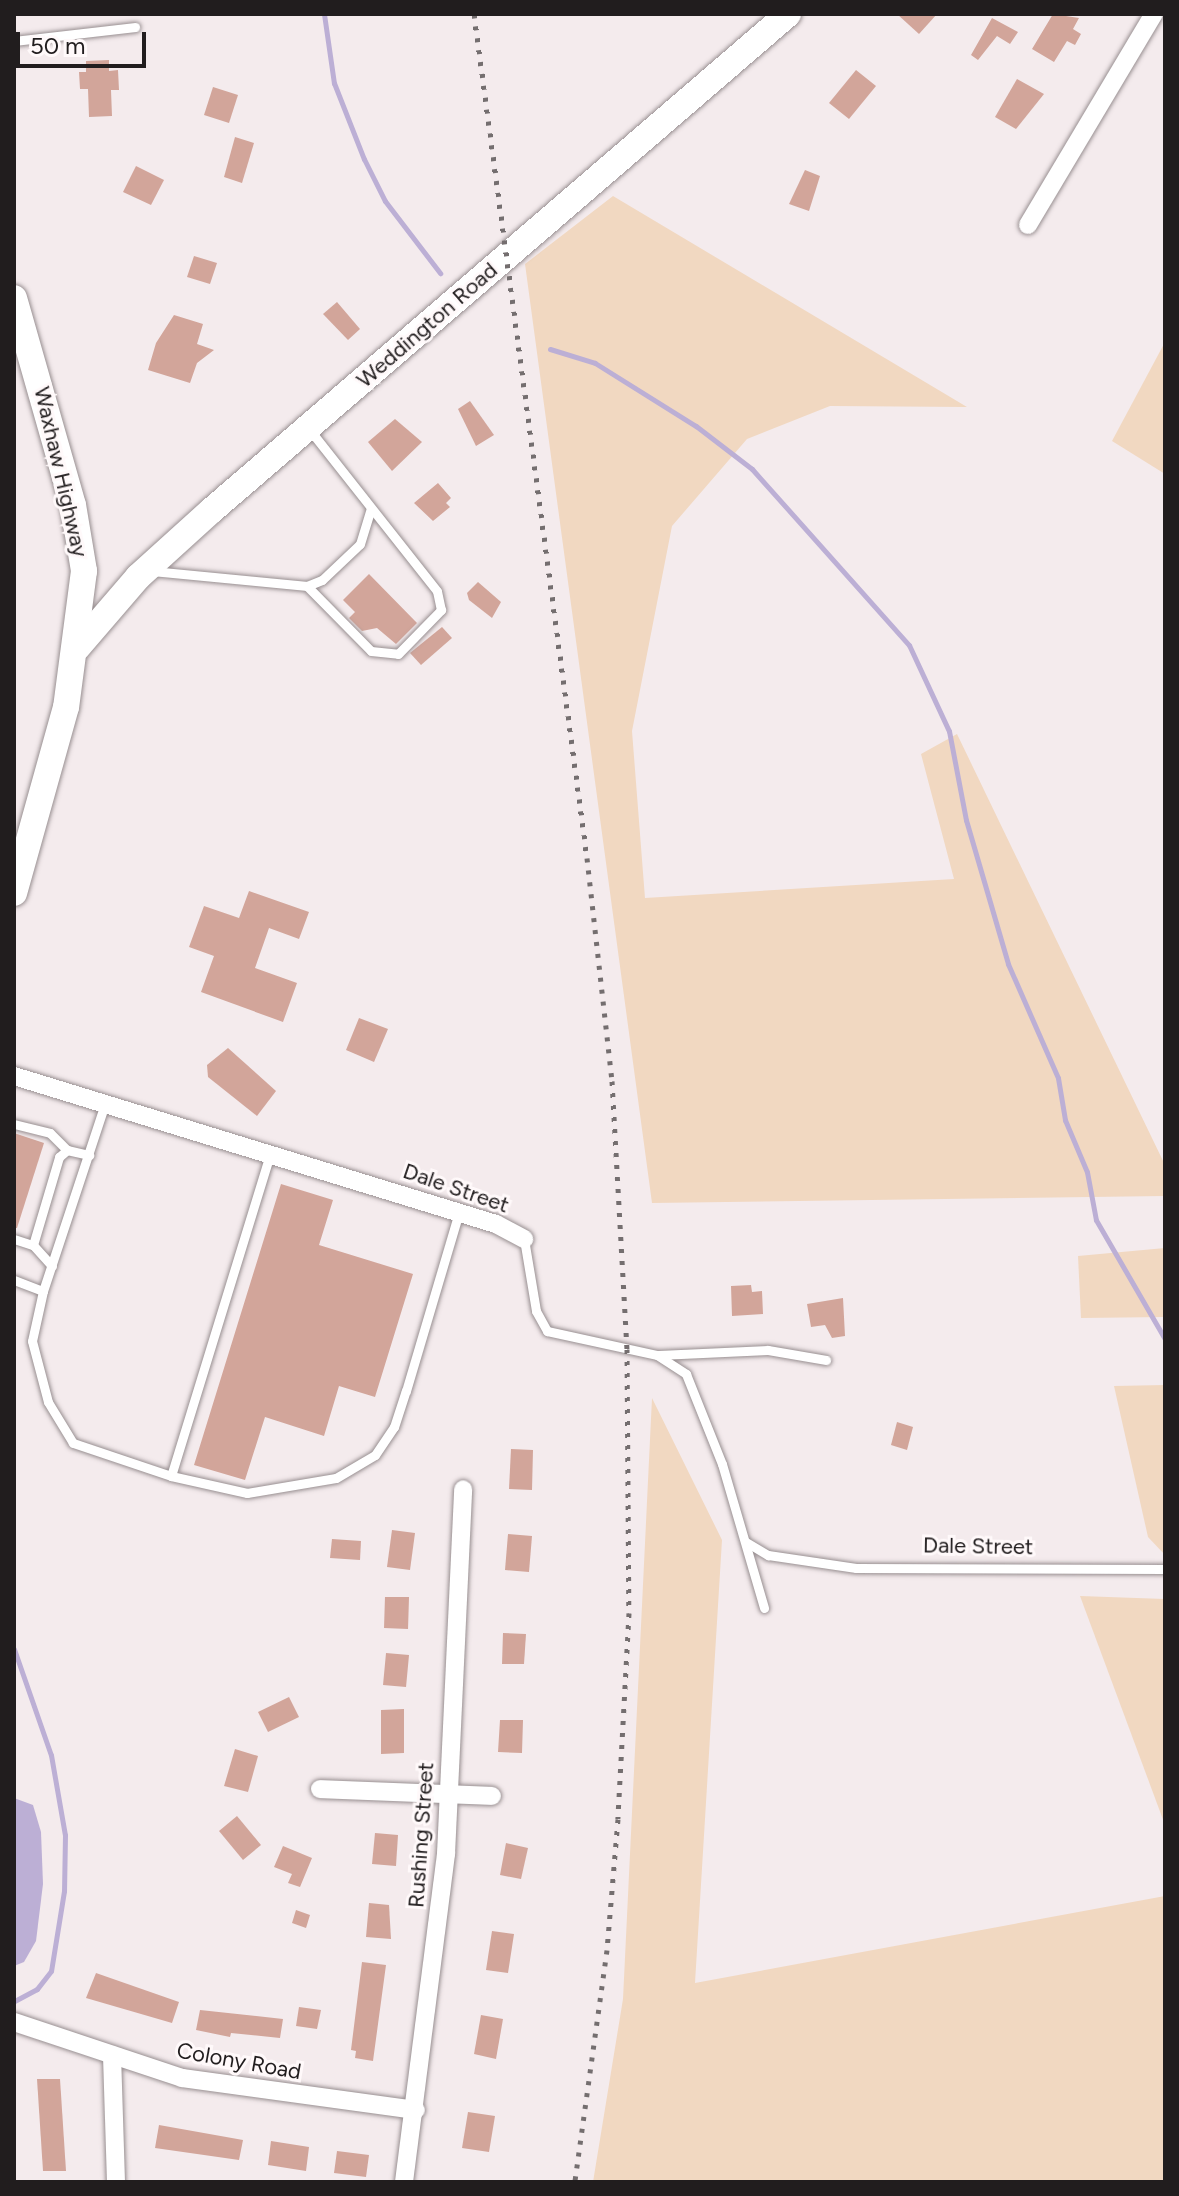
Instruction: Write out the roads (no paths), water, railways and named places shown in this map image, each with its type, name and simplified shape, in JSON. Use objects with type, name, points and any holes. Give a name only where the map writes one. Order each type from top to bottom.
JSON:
[{"type":"main road","name":"Weddington Road","points":[[77,648],[148,570],[308,427],[788,14]]},
{"type":"main road","name":"Waxhaw Highway","points":[[14,298],[73,505],[84,571],[77,648],[49,773],[14,893]]},
{"type":"street","points":[[1028,225],[1154,14]]},
{"type":"street","name":"Dale Street","points":[[14,1076],[459,1212],[524,1239]]},
{"type":"street","name":"Rushing Street","points":[[404,2182],[416,2110],[450,1794],[463,1489]]},
{"type":"street","points":[[320,1789],[492,1796]]},
{"type":"street","name":"Colony Road","points":[[14,2022],[182,2078],[416,2110]]},
{"type":"street","points":[[112,2055],[116,2182]]},
{"type":"lane","points":[[14,41],[135,27]]},
{"type":"lane","points":[[307,586],[360,646],[389,655],[398,654],[441,610],[437,591],[308,427]]},
{"type":"lane","points":[[148,570],[307,586],[322,580],[360,544],[371,509]]},
{"type":"lane","points":[[105,1102],[43,1291],[32,1341],[48,1402],[73,1443],[171,1476],[247,1493],[336,1478],[375,1455],[394,1427],[459,1212]]},
{"type":"lane","points":[[14,1124],[50,1133],[67,1150],[89,1155]]},
{"type":"lane","points":[[33,1245],[59,1157],[67,1150]]},
{"type":"lane","points":[[171,1476],[270,1154]]},
{"type":"lane","points":[[14,1239],[33,1245],[52,1266]]},
{"type":"lane","name":"Dale Street","points":[[524,1239],[536,1311],[547,1331],[657,1355],[674,1362],[695,1390],[746,1542],[764,1608]]},
{"type":"lane","points":[[14,1280],[43,1291]]},
{"type":"lane","points":[[657,1355],[768,1350],[826,1360]]},
{"type":"lane","name":"Dale Street","points":[[746,1542],[768,1555],[856,1568],[1165,1569]]},
{"type":"waterway","points":[[324,14],[334,83],[364,159],[385,201],[440,273]]},
{"type":"waterway","points":[[550,349],[595,363],[696,426],[752,469],[909,645],[949,731],[966,820],[1008,964],[1058,1078],[1065,1120],[1087,1172],[1096,1220],[1165,1339]]},
{"type":"waterway","points":[[14,1649],[51,1755],[65,1835],[64,1891],[51,1971],[37,1989],[14,2001]]},
{"type":"railway","points":[[474,14],[587,858],[612,1081],[627,1349],[629,1613],[618,1819],[607,1950],[575,2182]]}]
